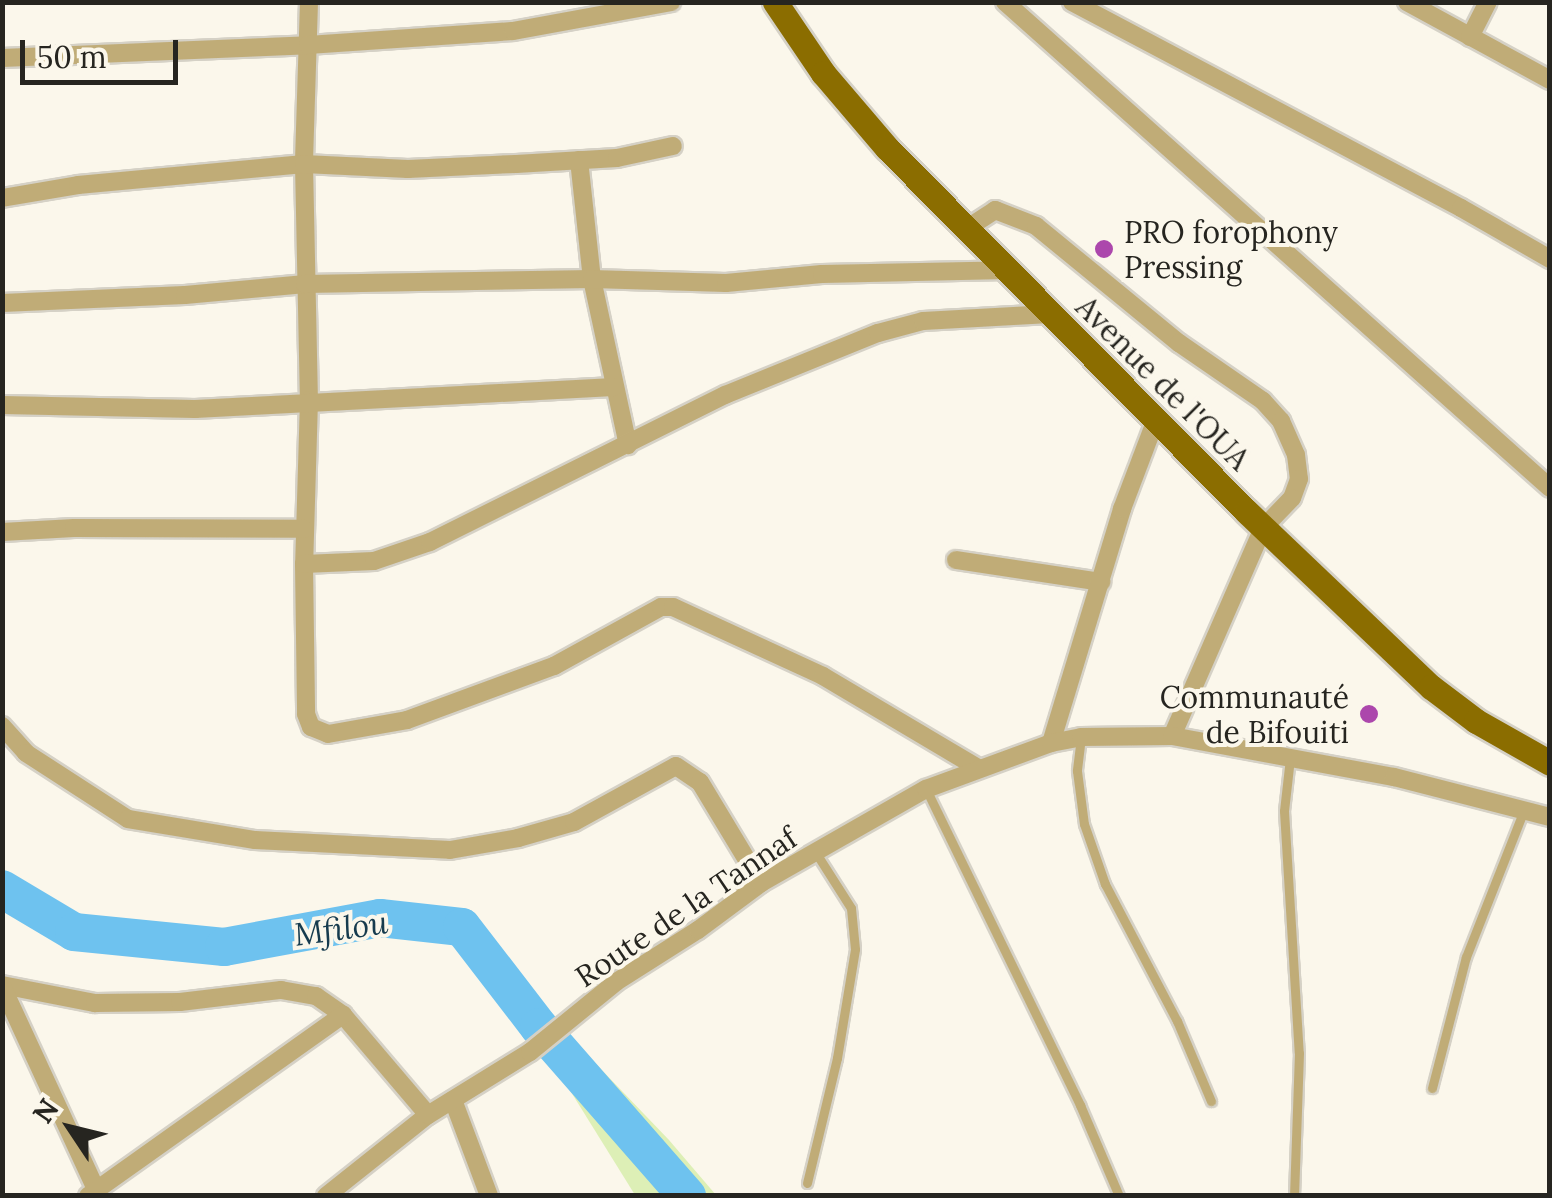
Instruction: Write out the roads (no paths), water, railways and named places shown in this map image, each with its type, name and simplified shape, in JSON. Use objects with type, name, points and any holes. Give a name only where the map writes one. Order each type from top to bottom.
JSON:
[{"type":"main road","name":"Avenue de l'OUA","points":[[774,2],[856,114],[1263,528],[1431,687],[1476,721],[1550,763]]},
{"type":"street","points":[[309,2],[304,164],[309,400],[304,564],[306,714],[311,727],[328,734],[407,720],[554,666],[661,608],[673,607],[822,676],[978,768]]},
{"type":"street","points":[[2,58],[308,46],[514,31],[671,2]]},
{"type":"street","points":[[1005,2],[1550,488]]},
{"type":"street","points":[[1072,2],[1550,259]]},
{"type":"street","points":[[1407,2],[1550,80]]},
{"type":"street","points":[[1470,37],[1488,2]]},
{"type":"street","points":[[2,198],[146,177],[304,164],[408,169],[579,160],[673,146]]},
{"type":"street","points":[[579,160],[592,280],[628,445]]},
{"type":"street","points":[[966,229],[995,210],[1036,226],[1179,343],[1263,401],[1281,420],[1296,455],[1299,479],[1292,498],[1263,528],[1172,736]]},
{"type":"street","points":[[2,304],[184,296],[305,284],[592,280],[726,283],[822,274],[1007,270]]},
{"type":"street","points":[[304,564],[374,561],[430,542],[725,395],[878,333],[923,321],[1050,314]]},
{"type":"street","points":[[2,405],[194,409],[613,387]]},
{"type":"street","points":[[1051,743],[1155,422]]},
{"type":"street","points":[[2,532],[74,528],[304,528]]},
{"type":"street","points":[[956,560],[1101,582]]},
{"type":"street","points":[[2,726],[26,753],[128,819],[255,840],[450,850],[574,822],[676,766],[700,782],[761,882]]},
{"type":"street","name":"Route de la Tannaf","points":[[334,1193],[428,1115],[530,1052],[761,882],[926,789],[1051,743],[1081,737],[1172,736],[1290,755],[1550,817]]},
{"type":"street","points":[[2,985],[92,1192],[343,1015]]},
{"type":"street","points":[[2,985],[95,1003],[180,1002],[281,990],[316,996],[343,1015],[428,1115]]},
{"type":"street","points":[[453,1100],[488,1196]]},
{"type":"lane","points":[[1081,737],[1078,770],[1084,824],[1100,869],[1135,948],[1177,1021],[1212,1101]]},
{"type":"lane","points":[[1290,755],[1284,810],[1299,1053],[1294,1196]]},
{"type":"lane","points":[[926,789],[1080,1105],[1118,1196]]},
{"type":"lane","points":[[1432,1088],[1466,957],[1524,810]]},
{"type":"lane","points":[[808,1183],[837,1058],[855,932],[850,908],[816,853]]},
{"type":"waterway","name":"Mfilou","points":[[2,889],[74,932],[224,947],[380,918],[462,927],[539,1027],[687,1196]]},
{"type":"place","name":"PRO forophony Pressing","points":[[1104,249]]},
{"type":"place","name":"Communauté de Bifouiti","points":[[1369,714]]}]
